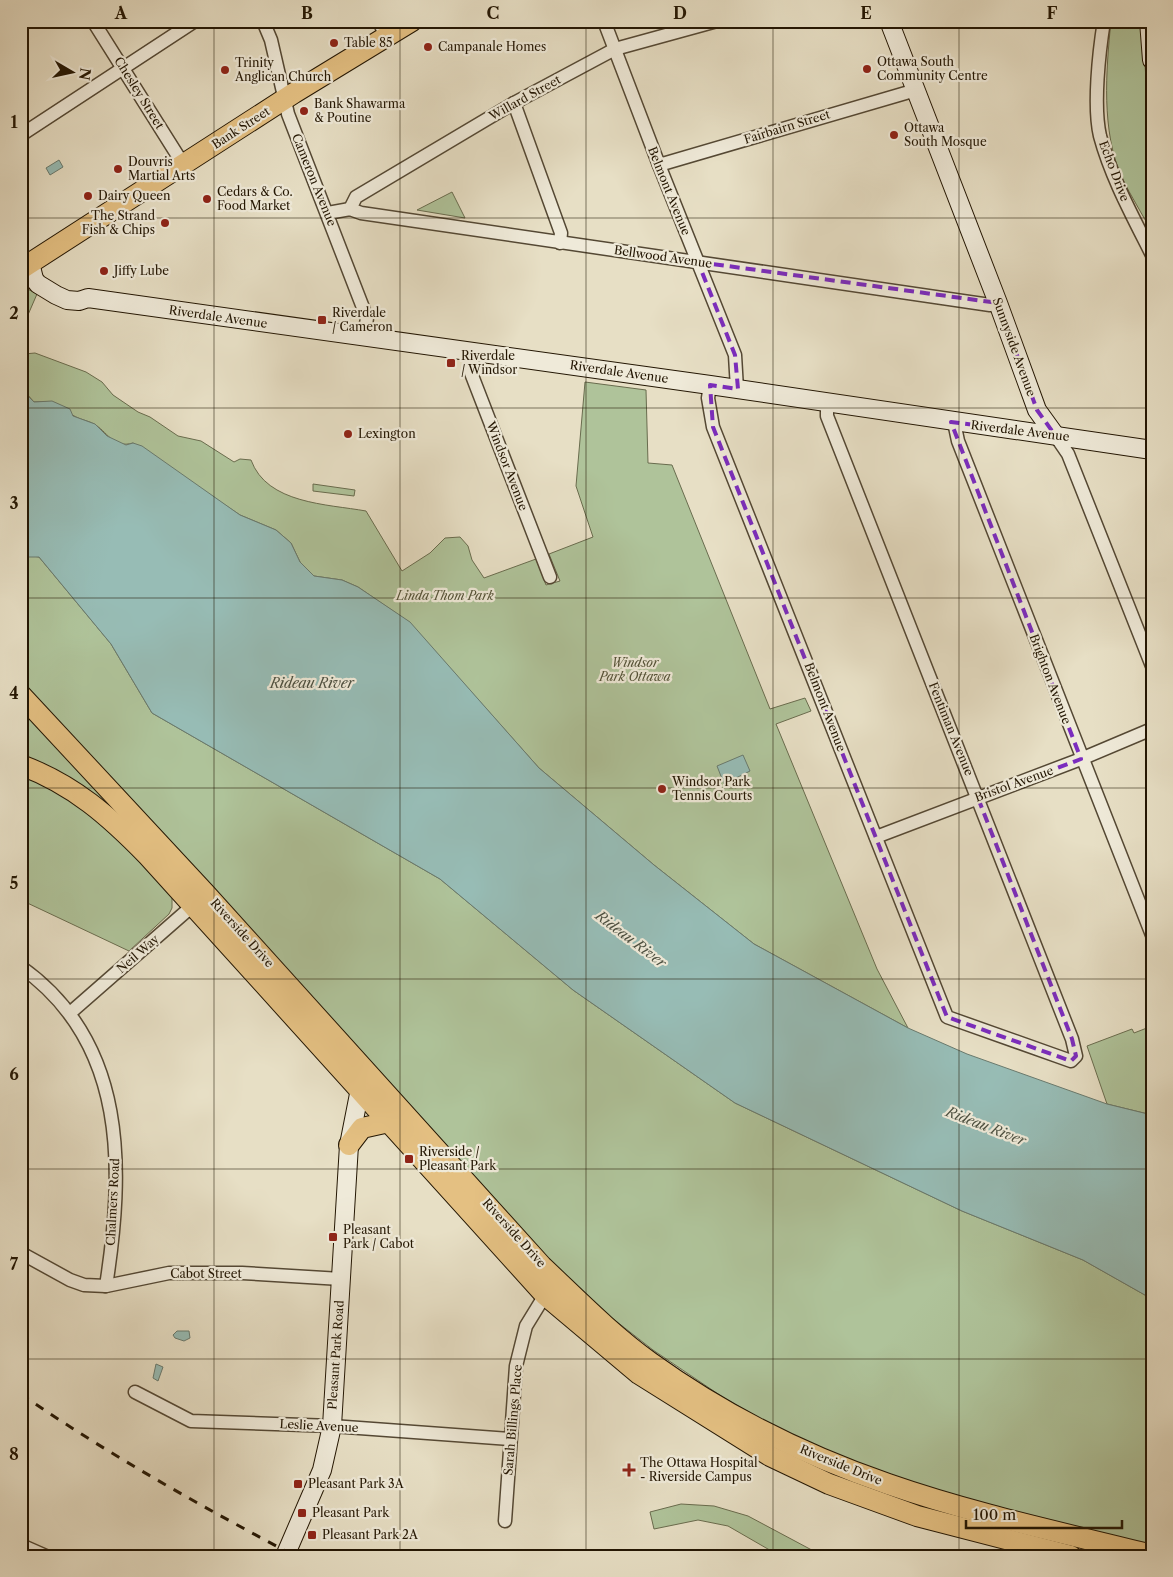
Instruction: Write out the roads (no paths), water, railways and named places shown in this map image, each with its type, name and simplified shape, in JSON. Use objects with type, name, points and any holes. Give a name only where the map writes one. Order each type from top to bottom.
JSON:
[{"type":"main road","name":"Bank Street","points":[[26,266],[284,99],[383,29],[412,21]]},
{"type":"main road","name":"Riverside Drive","points":[[21,695],[199,900],[365,1083],[542,1266],[589,1311],[649,1361],[722,1409],[779,1439],[898,1487],[971,1509],[1152,1555]]},
{"type":"main road","name":"Riverside Drive","points":[[21,765],[65,784],[110,817],[199,900]]},
{"type":"main road","name":"Riverside Drive","points":[[365,1083],[389,1122],[545,1295],[639,1374],[717,1424],[786,1464],[829,1484],[900,1511],[1071,1556]]},
{"type":"main road","points":[[349,1145],[358,1132],[366,1126],[389,1122]]},
{"type":"street","name":"Chesley Street","points":[[93,21],[183,164]]},
{"type":"street","points":[[21,134],[124,69],[195,21]]},
{"type":"street","name":"Cameron Avenue","points":[[263,21],[270,40],[284,99],[367,318],[364,337]]},
{"type":"street","name":"Belmont Avenue","points":[[604,21],[735,355],[737,389]]},
{"type":"street","name":"Willard Street","points":[[350,208],[356,197],[514,103],[615,49],[717,21]]},
{"type":"street","name":"Sunnyside Avenue","points":[[889,21],[998,303],[1037,410],[1068,454],[1152,666]]},
{"type":"street","name":"Echo Drive","points":[[1104,21],[1098,97],[1100,134],[1118,185],[1152,255]]},
{"type":"street","points":[[1149,21],[1152,60]]},
{"type":"street","name":"Fairbairn Street","points":[[659,165],[916,90]]},
{"type":"street","points":[[514,103],[561,233],[560,243]]},
{"type":"street","name":"Bellwood Avenue","points":[[328,213],[350,208],[361,213],[560,243],[990,305],[998,303]]},
{"type":"street","name":"Riverdale Avenue","points":[[26,266],[34,279],[43,288],[67,300],[79,302],[86,298],[710,385],[1152,450]]},
{"type":"street","name":"Windsor Avenue","points":[[470,353],[471,373],[550,577]]},
{"type":"street","name":"Belmont Avenue","points":[[710,385],[708,398],[713,427],[941,1003],[947,1017],[957,1022]]},
{"type":"street","name":"Fentiman Avenue","points":[[827,403],[827,416],[1072,1039],[1076,1056],[1071,1061],[1063,1060],[957,1022]]},
{"type":"street","name":"Brighton Avenue","points":[[954,422],[958,441],[1081,759],[1152,935]]},
{"type":"street","name":"Bristol Avenue","points":[[876,837],[1081,759],[1152,729]]},
{"type":"street","name":"Neil Way","points":[[70,1013],[199,900]]},
{"type":"street","name":"Chalmers Road","points":[[21,968],[39,980],[70,1013],[91,1047],[98,1063],[110,1109],[117,1164],[106,1286]]},
{"type":"street","name":"Pleasant Park Road","points":[[285,1556],[315,1486],[327,1452],[332,1426],[349,1145],[365,1083]]},
{"type":"street","name":"Cabot Street","points":[[21,1253],[70,1280],[84,1285],[106,1286],[169,1273],[242,1273],[341,1279]]},
{"type":"street","name":"Sarah Billings Place","points":[[505,1521],[516,1366],[526,1326],[545,1295]]},
{"type":"street","name":"Leslie Avenue","points":[[135,1392],[191,1421],[332,1426],[510,1439]]},
{"type":"street","points":[[21,1546],[46,1556]]},
{"type":"water","points":[[59,160],[63,167],[50,175],[46,168]]},
{"type":"water","name":"Rideau River","points":[[21,393],[26,394],[34,402],[52,401],[70,409],[73,416],[95,424],[107,436],[126,445],[133,443],[142,446],[240,515],[276,530],[291,543],[300,562],[314,576],[342,580],[358,587],[410,622],[539,768],[654,865],[754,944],[908,1028],[967,1054],[1107,1104],[1152,1115],[1152,1299],[1083,1260],[962,1211],[735,1103],[573,990],[440,879],[152,713],[111,644],[39,557],[21,557]]},
{"type":"water","points":[[743,755],[750,771],[724,784],[717,766]]},
{"type":"water","points":[[177,1331],[189,1331],[190,1338],[184,1341],[175,1338],[173,1335]]},
{"type":"water","points":[[156,1364],[163,1367],[158,1381],[153,1378]]},
{"type":"railway","points":[[21,1394],[88,1438],[156,1479],[295,1556]]},
{"type":"place","name":"Table 85","points":[[334,43]]},
{"type":"place","name":"Campanale Homes","points":[[428,47]]},
{"type":"place","name":"Ottawa South Community Centre","points":[[867,69]]},
{"type":"place","name":"Trinity Anglican Church","points":[[225,70]]},
{"type":"place","name":"Bank Shawarma & Poutine","points":[[304,111]]},
{"type":"place","name":"Ottawa South Mosque","points":[[894,135]]},
{"type":"place","name":"Douvris Martial Arts","points":[[118,169]]},
{"type":"place","name":"Dairy Queen","points":[[88,196]]},
{"type":"place","name":"Cedars & Co. Food Market","points":[[207,199]]},
{"type":"place","name":"The Strand Fish & Chips","points":[[165,223]]},
{"type":"place","name":"Jiffy Lube","points":[[104,271]]},
{"type":"place","name":"Riverdale / Cameron","points":[[322,320]]},
{"type":"place","name":"Riverdale / Windsor","points":[[451,363]]},
{"type":"place","name":"Lexington","points":[[348,434]]},
{"type":"place","name":"Windsor Park Tennis Courts","points":[[662,789]]},
{"type":"place","name":"Riverside / Pleasant Park","points":[[409,1159]]},
{"type":"place","name":"Pleasant Park / Cabot","points":[[333,1237]]},
{"type":"place","name":"The Ottawa Hospital - Riverside Campus","points":[[629,1470]]},
{"type":"place","name":"Pleasant Park 3A","points":[[298,1484]]},
{"type":"place","name":"Pleasant Park","points":[[302,1513]]},
{"type":"place","name":"Pleasant Park 2A","points":[[312,1535]]},
{"type":"park label","name":"Linda Thom Park","points":[[445,596]]},
{"type":"park label","name":"Windsor Park Ottawa","points":[[635,670]]}]
